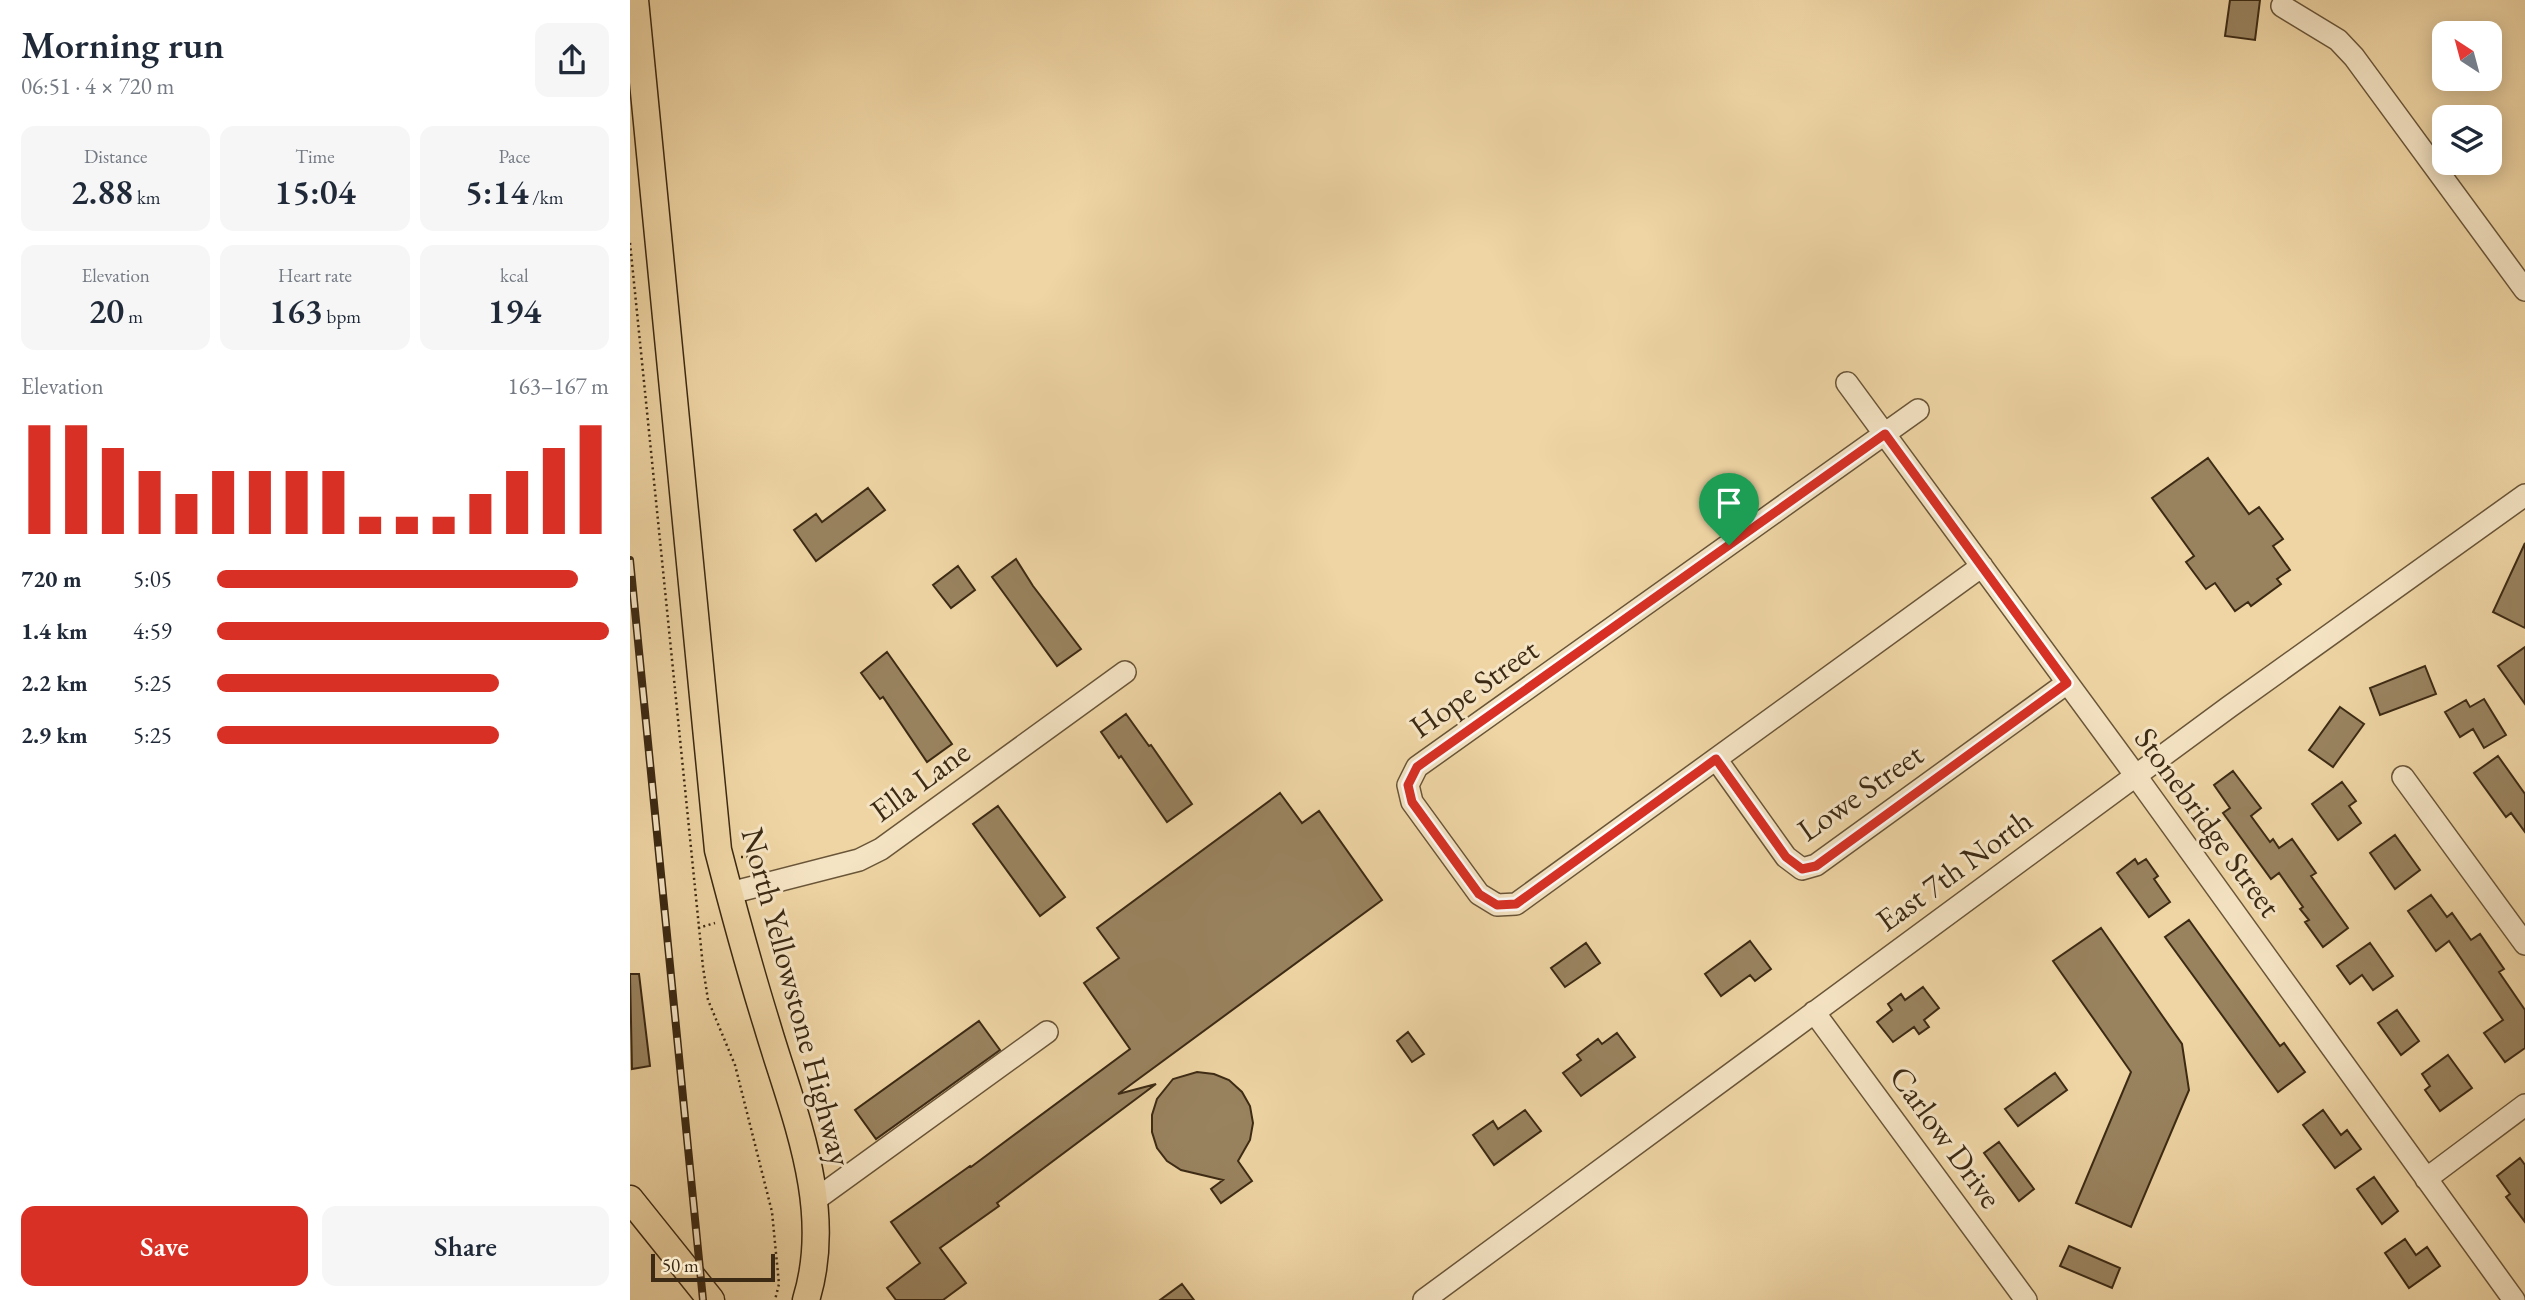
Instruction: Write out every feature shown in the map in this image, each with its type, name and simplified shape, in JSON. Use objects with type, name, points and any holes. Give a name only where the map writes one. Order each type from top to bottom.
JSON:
[{"type":"main road","name":"North Yellowstone Highway","points":[[635,0],[718,850],[805,1150],[815,1200],[816,1249],[806,1300]]},
{"type":"main road","points":[[630,1199],[711,1300]]},
{"type":"street","points":[[2282,6],[2338,40],[2354,57],[2525,290]]},
{"type":"street","name":"Stonebridge Street","points":[[1847,383],[2136,776],[2514,1300]]},
{"type":"street","name":"Hope Street","points":[[1918,410],[1417,767],[1408,785],[1412,802],[1479,894],[1497,905],[1516,904],[1982,566]]},
{"type":"street","name":"East 7th North","points":[[1424,1300],[2136,776],[2525,495]]},
{"type":"street","name":"Ella Lane","points":[[730,893],[859,860],[881,849],[1125,672]]},
{"type":"street","name":"Lowe Street","points":[[1716,759],[1786,857],[1802,869],[1816,866],[2067,683]]},
{"type":"street","points":[[2403,777],[2525,944]]},
{"type":"street","name":"Carlow Drive","points":[[1814,1013],[2026,1300]]},
{"type":"street","points":[[815,1200],[1047,1032]]},
{"type":"street","points":[[2426,1178],[2525,1105]]},
{"type":"path","points":[[740,858],[758,856],[761,863]]},
{"type":"path","points":[[698,928],[720,921]]},
{"type":"building","points":[[2230,0],[2260,0],[2255,40],[2225,36]]},
{"type":"building","points":[[2208,458],[2249,514],[2259,507],[2283,539],[2273,546],[2290,570],[2277,579],[2281,584],[2251,606],[2248,602],[2235,611],[2215,583],[2206,589],[2186,562],[2194,556],[2152,498]]},
{"type":"building","points":[[868,488],[885,510],[816,561],[794,530],[816,514],[822,522]]},
{"type":"building","points":[[2525,543],[2525,628],[2493,612]]},
{"type":"building","points":[[1016,559],[1081,649],[1057,666],[992,577]]},
{"type":"building","points":[[958,566],[975,590],[951,608],[933,585]]},
{"type":"building","points":[[2525,647],[2525,704],[2498,666]]},
{"type":"building","points":[[887,652],[952,744],[927,762],[883,697],[880,699],[861,673]]},
{"type":"building","points":[[2425,666],[2436,694],[2380,715],[2370,688]]},
{"type":"building","points":[[2484,699],[2506,735],[2484,748],[2473,729],[2460,737],[2445,712],[2466,700],[2470,707]]},
{"type":"building","points":[[2340,707],[2364,724],[2333,767],[2309,750]]},
{"type":"building","points":[[1126,714],[1192,804],[1167,822],[1101,732]]},
{"type":"building","points":[[2498,756],[2525,794],[2525,832],[2511,813],[2506,817],[2474,773]]},
{"type":"building","points":[[2233,771],[2261,808],[2251,816],[2270,842],[2273,839],[2279,848],[2292,839],[2316,873],[2311,876],[2348,928],[2323,947],[2305,922],[2309,920],[2300,909],[2303,907],[2279,873],[2271,879],[2223,813],[2230,808],[2214,785]]},
{"type":"building","points":[[2342,782],[2356,801],[2349,806],[2361,823],[2338,840],[2312,804]]},
{"type":"building","points":[[1280,793],[1302,823],[1319,811],[1382,900],[1118,1094],[1156,1084],[997,1203],[999,1206],[940,1248],[966,1283],[943,1300],[896,1300],[887,1288],[920,1263],[891,1222],[971,1167],[1130,1049],[1084,983],[1119,958],[1097,928]]},
{"type":"building","points":[[998,806],[1065,897],[1040,916],[973,824]]},
{"type":"building","points":[[2395,835],[2420,870],[2395,889],[2370,853]]},
{"type":"building","points":[[2135,859],[2138,864],[2146,859],[2158,876],[2154,879],[2170,902],[2149,917],[2117,873]]},
{"type":"building","points":[[2431,895],[2447,917],[2452,913],[2471,940],[2480,934],[2504,969],[2499,972],[2525,1010],[2525,1048],[2505,1062],[2484,1033],[2503,1020],[2449,941],[2436,951],[2408,911]]},
{"type":"building","points":[[2189,920],[2280,1046],[2284,1043],[2305,1072],[2278,1092],[2165,937]]},
{"type":"building","points":[[2101,928],[2182,1044],[2189,1090],[2131,1227],[2076,1203],[2131,1072],[2053,961]]},
{"type":"building","points":[[1750,941],[1771,969],[1755,981],[1750,975],[1721,996],[1705,974]]},
{"type":"building","points":[[1586,943],[1600,963],[1565,987],[1551,968]]},
{"type":"building","points":[[2370,943],[2393,976],[2373,990],[2362,975],[2350,984],[2337,966]]},
{"type":"building","points":[[630,974],[639,974],[650,1066],[632,1069]]},
{"type":"building","points":[[1923,987],[1939,1008],[1924,1020],[1929,1027],[1919,1034],[1914,1027],[1893,1042],[1877,1022],[1892,1010],[1888,1004],[1901,994],[1905,1000]]},
{"type":"building","points":[[2397,1010],[2419,1041],[2401,1055],[2378,1023]]},
{"type":"building","points":[[979,1021],[1000,1050],[876,1139],[855,1110]]},
{"type":"building","points":[[1408,1032],[1424,1054],[1412,1062],[1397,1041]]},
{"type":"building","points":[[1617,1033],[1635,1057],[1581,1096],[1563,1073],[1581,1060],[1577,1055],[1598,1039],[1602,1044]]},
{"type":"building","points":[[2448,1055],[2472,1088],[2440,1111],[2425,1090],[2430,1086],[2422,1074]]},
{"type":"building","points":[[1197,1072],[1214,1074],[1229,1080],[1242,1092],[1250,1106],[1253,1123],[1250,1140],[1238,1161],[1252,1181],[1221,1203],[1211,1189],[1223,1180],[1181,1170],[1167,1161],[1157,1148],[1152,1132],[1152,1115],[1157,1099],[1173,1079]]},
{"type":"building","points":[[2055,1073],[2067,1090],[2018,1126],[2005,1109]]},
{"type":"building","points":[[1525,1110],[1541,1131],[1494,1165],[1473,1135],[1493,1121],[1498,1129]]},
{"type":"building","points":[[2323,1110],[2341,1135],[2347,1130],[2361,1149],[2335,1168],[2303,1125]]},
{"type":"building","points":[[1999,1142],[2034,1189],[2019,1201],[1984,1153]]},
{"type":"building","points":[[2520,1158],[2525,1165],[2525,1222],[2506,1197],[2510,1194],[2497,1176]]},
{"type":"building","points":[[2374,1177],[2398,1211],[2382,1224],[2357,1189]]},
{"type":"building","points":[[2405,1239],[2416,1255],[2427,1247],[2440,1266],[2409,1288],[2385,1253]]},
{"type":"building","points":[[2069,1246],[2120,1268],[2112,1288],[2060,1266]]},
{"type":"building","points":[[1182,1284],[1194,1300],[1160,1300]]},
{"type":"railway","points":[[630,560],[703,1300]]},
{"type":"route","points":[[1885,434],[2067,683],[1816,866],[1802,869],[1786,857],[1716,759],[1516,904],[1497,905],[1479,894],[1412,802],[1408,785],[1417,767],[1729,545],[1885,434]]}]
